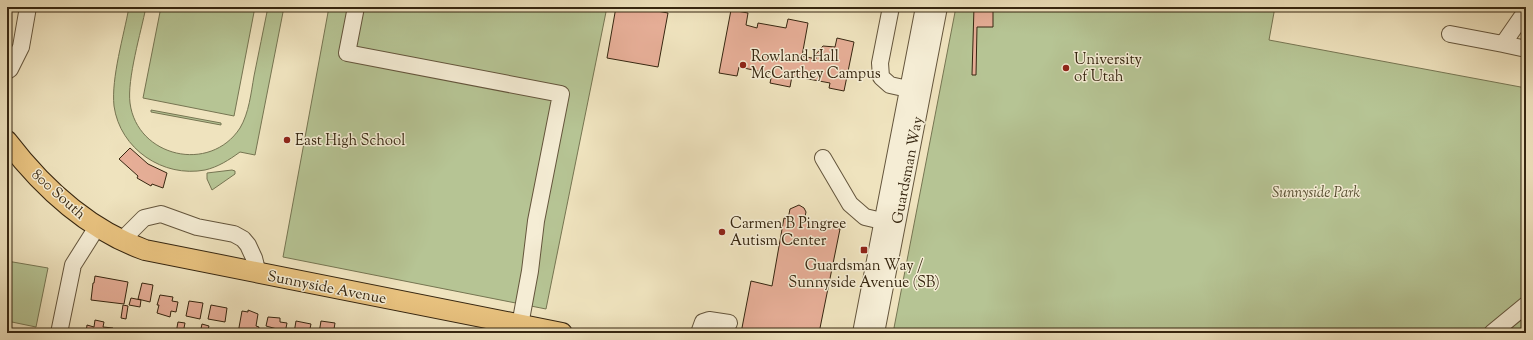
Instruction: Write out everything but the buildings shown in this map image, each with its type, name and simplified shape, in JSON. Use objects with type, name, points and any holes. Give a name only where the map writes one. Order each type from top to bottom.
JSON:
[{"type":"main road","name":"800 South","points":[[7,141],[48,188],[97,227]]},
{"type":"main road","name":"Sunnyside Avenue","points":[[97,227],[121,241],[157,254],[562,333]]},
{"type":"street","points":[[7,71],[10,69],[21,47],[28,7]]},
{"type":"street","points":[[356,7],[347,53],[561,94],[536,221],[530,271],[520,325]]},
{"type":"street","points":[[891,7],[880,63],[881,77],[890,85],[915,91]]},
{"type":"street","name":"Guardsman Way","points":[[876,333],[915,91],[924,7]]},
{"type":"street","name":"Guardsman Way","points":[[861,333],[882,221],[915,91],[939,7]]},
{"type":"street","points":[[1503,44],[1521,18],[1526,14]]},
{"type":"street","points":[[1450,34],[1526,49]]},
{"type":"street","points":[[823,158],[850,204],[865,217],[882,221]]},
{"type":"street","points":[[121,241],[144,218],[161,214],[197,227],[234,234],[243,239],[248,245],[254,258],[258,274]]},
{"type":"street","points":[[59,333],[73,265],[97,227]]},
{"type":"street","points":[[1492,333],[1526,305]]},
{"type":"street","points":[[699,333],[703,322],[709,320],[729,323]]},
{"type":"green space","points":[[129,7],[146,7],[135,55],[131,81],[130,103],[136,121],[146,136],[160,147],[176,153],[194,155],[211,151],[227,142],[240,128],[246,116],[268,7],[284,7],[255,155],[240,152],[214,167],[205,170],[189,171],[159,165],[134,147],[125,135],[118,121],[114,106],[114,83],[118,56]]},
{"type":"green space","points":[[161,7],[255,7],[234,116],[143,98]]},
{"type":"green space","points":[[329,7],[607,7],[546,309],[283,257]]},
{"type":"green space","name":"Sunnyside Park","points":[[956,7],[1275,7],[1269,40],[1526,88],[1526,333],[893,333]]},
{"type":"green space","points":[[151,110],[221,123],[221,125],[151,112]]},
{"type":"green space","points":[[232,170],[235,171],[235,174],[212,190],[207,179],[207,173]]},
{"type":"green space","points":[[7,261],[48,268],[36,327],[7,321]]},
{"type":"place","name":"Rowland Hall McCarthey Campus","points":[[743,65]]},
{"type":"place","name":"University of Utah","points":[[1066,68]]},
{"type":"place","name":"East High School","points":[[287,140]]},
{"type":"place","name":"Carmen B Pingree Autism Center","points":[[722,232]]},
{"type":"place","name":"Guardsman Way / Sunnyside Avenue (SB)","points":[[864,250]]}]
